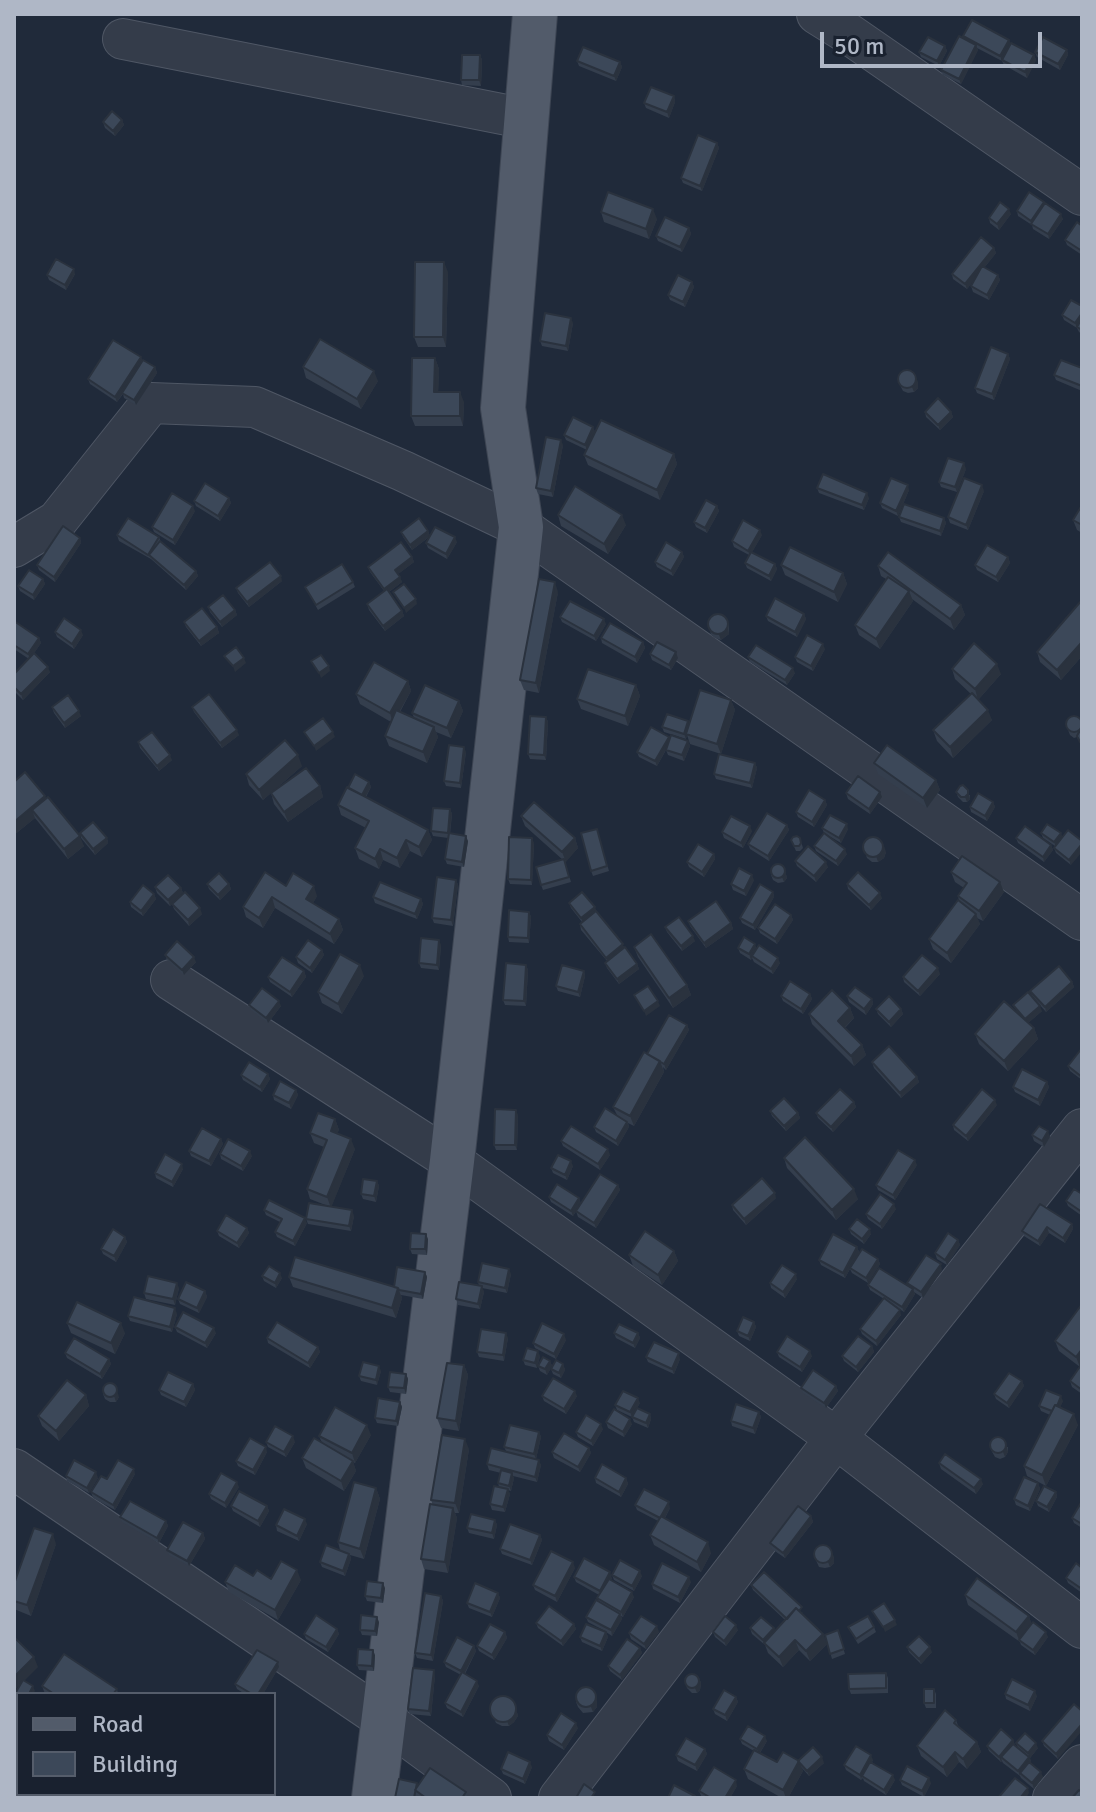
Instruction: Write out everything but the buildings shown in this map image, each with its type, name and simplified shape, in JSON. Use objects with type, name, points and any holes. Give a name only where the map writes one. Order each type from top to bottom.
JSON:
[{"type":"main road","points":[[374,1798],[452,1161],[521,527],[503,408],[535,14]]},
{"type":"street","points":[[832,21],[1082,195]]},
{"type":"street","points":[[123,39],[527,119]]},
{"type":"street","points":[[14,547],[57,521],[151,403],[255,407],[403,471],[521,527],[1082,920]]},
{"type":"street","points":[[171,980],[452,1161],[836,1438],[1082,1628]]},
{"type":"street","points":[[559,1798],[836,1438],[1082,1129]]},
{"type":"street","points":[[14,1469],[383,1719],[491,1798]]},
{"type":"street","points":[[1053,1798],[1082,1765]]}]
